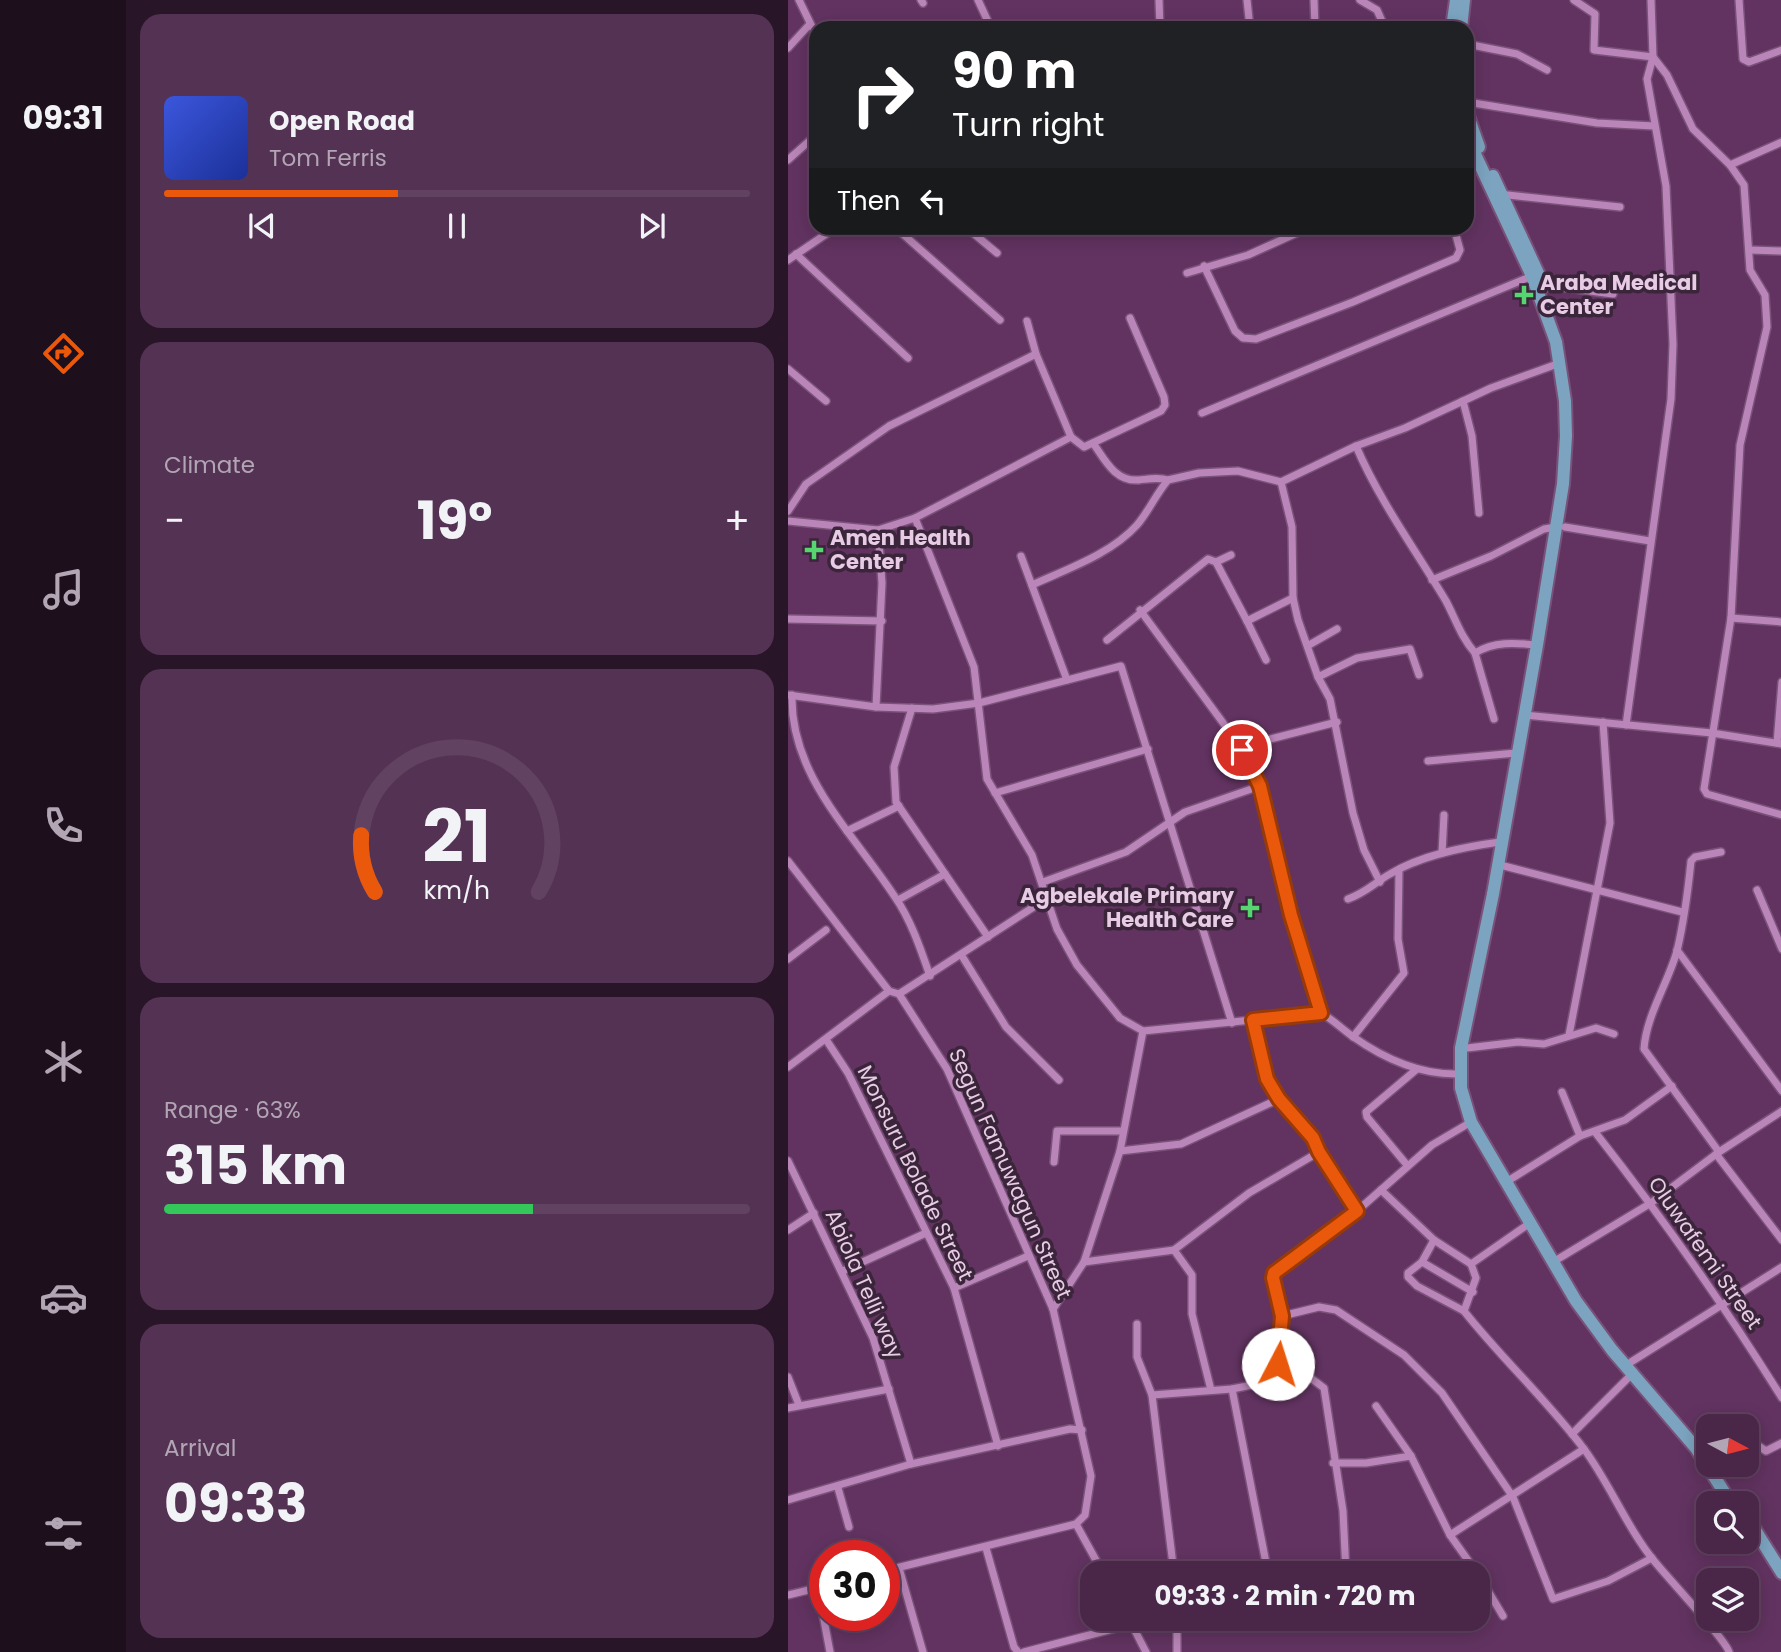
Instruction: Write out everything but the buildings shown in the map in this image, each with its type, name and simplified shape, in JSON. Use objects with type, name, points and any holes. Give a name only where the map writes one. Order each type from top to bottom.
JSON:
[{"type":"main road","points":[[1453,21],[1456,0]]},
{"type":"main road","points":[[1462,21],[1464,0]]},
{"type":"main road","points":[[1474,132],[1532,276],[1560,363],[1566,436],[1561,527],[1537,645],[1504,866],[1467,1048],[1466,1075],[1474,1111],[1558,1259],[1632,1368],[1696,1440]]},
{"type":"main road","points":[[1474,149],[1544,285],[1563,341],[1572,395],[1573,461],[1527,715],[1516,752],[1493,894],[1461,1048],[1459,1074],[1471,1122],[1577,1301],[1696,1448],[1723,1491]]},
{"type":"main road","points":[[1759,1537],[1781,1573]]},
{"type":"main road","points":[[1759,1549],[1781,1584]]},
{"type":"street","points":[[788,48],[809,25],[798,0]]},
{"type":"street","points":[[978,0],[988,21]]},
{"type":"street","points":[[1159,0],[1160,21]]},
{"type":"street","points":[[1247,0],[1249,21]]},
{"type":"street","points":[[1314,0],[1315,21]]},
{"type":"street","points":[[1360,0],[1377,10],[1382,21]]},
{"type":"street","points":[[1574,0],[1595,14],[1594,50],[1653,58],[1667,75],[1693,129],[1730,165],[1744,185],[1750,270],[1765,295],[1767,327],[1740,446],[1731,618],[1704,789],[1707,794],[1781,815]]},
{"type":"street","points":[[1626,725],[1671,398],[1674,313],[1666,186],[1647,79],[1653,58],[1651,0]]},
{"type":"street","points":[[1739,0],[1743,59],[1749,62],[1781,50]]},
{"type":"street","points":[[1474,45],[1517,54],[1547,70]]},
{"type":"street","points":[[1474,103],[1597,123],[1654,126]]},
{"type":"street","points":[[788,160],[809,141]]},
{"type":"street","points":[[1730,165],[1781,142]]},
{"type":"street","points":[[1499,194],[1620,207]]},
{"type":"street","points":[[788,260],[824,235]]},
{"type":"street","points":[[904,235],[1000,320]]},
{"type":"street","points":[[975,235],[997,253]]},
{"type":"street","points":[[1188,273],[1204,266],[1248,256],[1293,235]]},
{"type":"street","points":[[1204,266],[1235,331],[1243,338],[1256,339],[1353,302],[1456,258],[1460,250],[1456,235]]},
{"type":"street","points":[[1750,250],[1781,251]]},
{"type":"street","points":[[796,254],[908,358]]},
{"type":"street","points":[[1202,413],[1532,276]]},
{"type":"street","points":[[1544,285],[1613,294]]},
{"type":"street","points":[[1027,321],[1035,354],[1071,437],[1079,446],[1092,443],[1161,411],[1165,405],[1130,318]]},
{"type":"street","points":[[788,511],[806,484],[889,426],[1035,354]]},
{"type":"street","points":[[1092,443],[1116,474],[1132,481],[1160,477],[1168,480],[1199,473],[1238,471],[1256,478],[1281,482],[1356,446],[1560,363]]},
{"type":"street","points":[[788,370],[826,401]]},
{"type":"street","points":[[1463,401],[1472,436],[1479,513]]},
{"type":"street","points":[[788,521],[878,530],[915,518],[1071,437]]},
{"type":"street","points":[[1356,446],[1383,503],[1432,580],[1463,640],[1475,653],[1494,719]]},
{"type":"street","points":[[1032,585],[1092,557],[1125,535],[1136,526],[1168,480]]},
{"type":"street","points":[[1281,482],[1292,527],[1293,598],[1318,677],[1330,699],[1337,722],[1353,813],[1364,850],[1380,882]]},
{"type":"street","points":[[915,518],[974,667],[984,769],[1032,855],[1061,936],[1086,979],[1120,1018],[1143,1031],[1321,1013]]},
{"type":"street","points":[[1432,580],[1491,556],[1544,529],[1561,527],[1650,541]]},
{"type":"street","points":[[876,707],[882,583],[878,530]]},
{"type":"street","points":[[927,543],[948,536]]},
{"type":"street","points":[[1216,562],[1231,555]]},
{"type":"street","points":[[1021,556],[1067,680]]},
{"type":"street","points":[[1107,640],[1140,610],[1208,559],[1216,562],[1266,660]]},
{"type":"street","points":[[1247,621],[1293,598]]},
{"type":"street","points":[[1140,610],[1242,750],[1260,786],[1291,915],[1321,1013],[1353,1037],[1417,1069],[1459,1074]]},
{"type":"street","points":[[1731,618],[1781,622]]},
{"type":"street","points":[[788,619],[881,621]]},
{"type":"street","points":[[1309,645],[1336,629]]},
{"type":"street","points":[[1475,653],[1488,646],[1511,643],[1537,645]]},
{"type":"street","points":[[1318,677],[1357,658],[1410,649],[1419,675]]},
{"type":"street","points":[[930,976],[898,900],[809,774],[797,740],[790,695],[876,707],[912,708],[979,703],[1121,666],[1173,824],[1184,870],[1232,1023]]},
{"type":"street","points":[[1527,715],[1712,733],[1779,743],[1781,682]]},
{"type":"street","points":[[912,708],[895,767],[894,790],[899,806],[988,937]]},
{"type":"street","points":[[1242,750],[1263,741],[1337,722]]},
{"type":"street","points":[[1569,1035],[1609,823],[1603,722]]},
{"type":"street","points":[[995,793],[1148,749]]},
{"type":"street","points":[[1428,761],[1516,752]]},
{"type":"street","points":[[1043,882],[1126,852],[1173,824],[1185,812],[1260,786]]},
{"type":"street","points":[[847,831],[899,806]]},
{"type":"street","points":[[1441,853],[1444,815]]},
{"type":"street","points":[[1348,900],[1399,870],[1441,853],[1500,842]]},
{"type":"street","points":[[1721,852],[1693,858],[1689,896],[1682,912],[1677,950],[1644,1048],[1781,1240]]},
{"type":"street","points":[[789,865],[889,991],[899,994],[962,956],[1046,899]]},
{"type":"street","points":[[1504,866],[1682,912]]},
{"type":"street","points":[[1353,1037],[1404,973],[1398,939],[1399,870]]},
{"type":"street","points":[[898,900],[945,874]]},
{"type":"street","points":[[1757,890],[1781,946]]},
{"type":"street","points":[[788,959],[826,930]]},
{"type":"street","points":[[1677,950],[1781,1091]]},
{"type":"street","points":[[962,956],[1006,1027],[1059,1080]]},
{"type":"street","points":[[788,1067],[827,1041],[889,991]]},
{"type":"street","name":"Segun Famuwagun Street","points":[[899,994],[947,1069],[1053,1309],[1082,1430],[1091,1488],[1086,1515],[1076,1524]]},
{"type":"street","points":[[1253,1020],[1263,1070],[1279,1099],[1313,1138],[1357,1211]]},
{"type":"street","points":[[1467,1048],[1518,1042],[1544,1044],[1596,1028],[1614,1034]]},
{"type":"street","points":[[1053,1309],[1084,1262],[1120,1152],[1121,1131],[1143,1031]]},
{"type":"street","name":"Monsuru Bolade Street","points":[[827,1041],[848,1073],[954,1288],[998,1446]]},
{"type":"street","points":[[1407,1165],[1367,1117],[1366,1112],[1368,1107],[1417,1069]]},
{"type":"street","points":[[1511,1179],[1580,1136],[1624,1120],[1672,1086]]},
{"type":"street","points":[[1562,1092],[1580,1136]]},
{"type":"street","points":[[1120,1152],[1181,1144],[1279,1099]]},
{"type":"street","points":[[1558,1259],[1651,1203],[1717,1153],[1781,1111]]},
{"type":"street","points":[[1277,1380],[1282,1316],[1274,1273],[1357,1211],[1407,1165],[1471,1122]]},
{"type":"street","points":[[1054,1162],[1057,1130],[1121,1131]]},
{"type":"street","name":"Oluwafemi Street","points":[[1595,1132],[1651,1203],[1722,1303],[1781,1398]]},
{"type":"street","points":[[1084,1262],[1174,1250],[1249,1194],[1319,1152]]},
{"type":"street","name":"Abiola Telli way","points":[[788,1161],[873,1338],[911,1464]]},
{"type":"street","points":[[1381,1190],[1434,1240],[1471,1264],[1475,1272],[1473,1292],[1464,1311]]},
{"type":"street","points":[[788,1230],[814,1213]]},
{"type":"street","points":[[1471,1264],[1530,1223]]},
{"type":"street","points":[[843,1271],[926,1233]]},
{"type":"street","points":[[1434,1240],[1422,1262],[1408,1273],[1408,1277],[1417,1286],[1464,1311],[1498,1354],[1572,1434],[1652,1559],[1699,1615],[1725,1640],[1729,1652]]},
{"type":"street","points":[[1174,1250],[1192,1275],[1192,1314],[1211,1390]]},
{"type":"street","points":[[954,1288],[1028,1256]]},
{"type":"street","points":[[1422,1262],[1473,1292]]},
{"type":"street","points":[[1572,1434],[1632,1368],[1722,1303],[1781,1267]]},
{"type":"street","points":[[1282,1316],[1328,1307],[1404,1355],[1448,1400],[1513,1497],[1550,1597],[1557,1599],[1608,1581],[1652,1559]]},
{"type":"street","points":[[1137,1324],[1137,1357],[1152,1395],[1173,1561]]},
{"type":"street","points":[[788,1377],[800,1405]]},
{"type":"street","points":[[1152,1395],[1232,1389],[1277,1380],[1312,1379],[1322,1384],[1343,1511],[1345,1561]]},
{"type":"street","points":[[788,1408],[889,1389]]},
{"type":"street","points":[[1232,1389],[1266,1561]]},
{"type":"street","points":[[1376,1406],[1411,1456],[1450,1535],[1468,1561]]},
{"type":"street","points":[[788,1500],[838,1488],[864,1476],[911,1464],[1070,1429],[1082,1430]]},
{"type":"street","points":[[1759,1447],[1766,1451],[1781,1443]]},
{"type":"street","points":[[1450,1535],[1584,1449]]},
{"type":"street","points":[[1333,1463],[1366,1463],[1411,1456]]},
{"type":"street","points":[[838,1488],[849,1527]]},
{"type":"street","points":[[900,1568],[1057,1531],[1076,1524],[1096,1561]]},
{"type":"street","points":[[986,1548],[1014,1647],[1018,1652]]},
{"type":"street","points":[[900,1572],[923,1652]]},
{"type":"street","points":[[788,1595],[809,1590]]},
{"type":"street","points":[[1490,1595],[1503,1616]]},
{"type":"street","points":[[827,1631],[830,1652]]},
{"type":"street","points":[[1024,1652],[1099,1631]]},
{"type":"street","points":[[1136,1631],[1146,1652]]},
{"type":"street","points":[[1177,1631],[1177,1652]]},
{"type":"place","name":"Araba Medical Center","points":[[1524,295]]},
{"type":"place","name":"Amen Health Center","points":[[814,550]]},
{"type":"place","name":"Agbelekale Primary Health Care","points":[[1250,908]]},
{"type":"route","points":[[1242,750],[1260,786],[1291,915],[1321,1013],[1253,1020],[1263,1070],[1279,1099],[1313,1138],[1357,1211],[1274,1273],[1282,1316],[1278,1364]]}]
